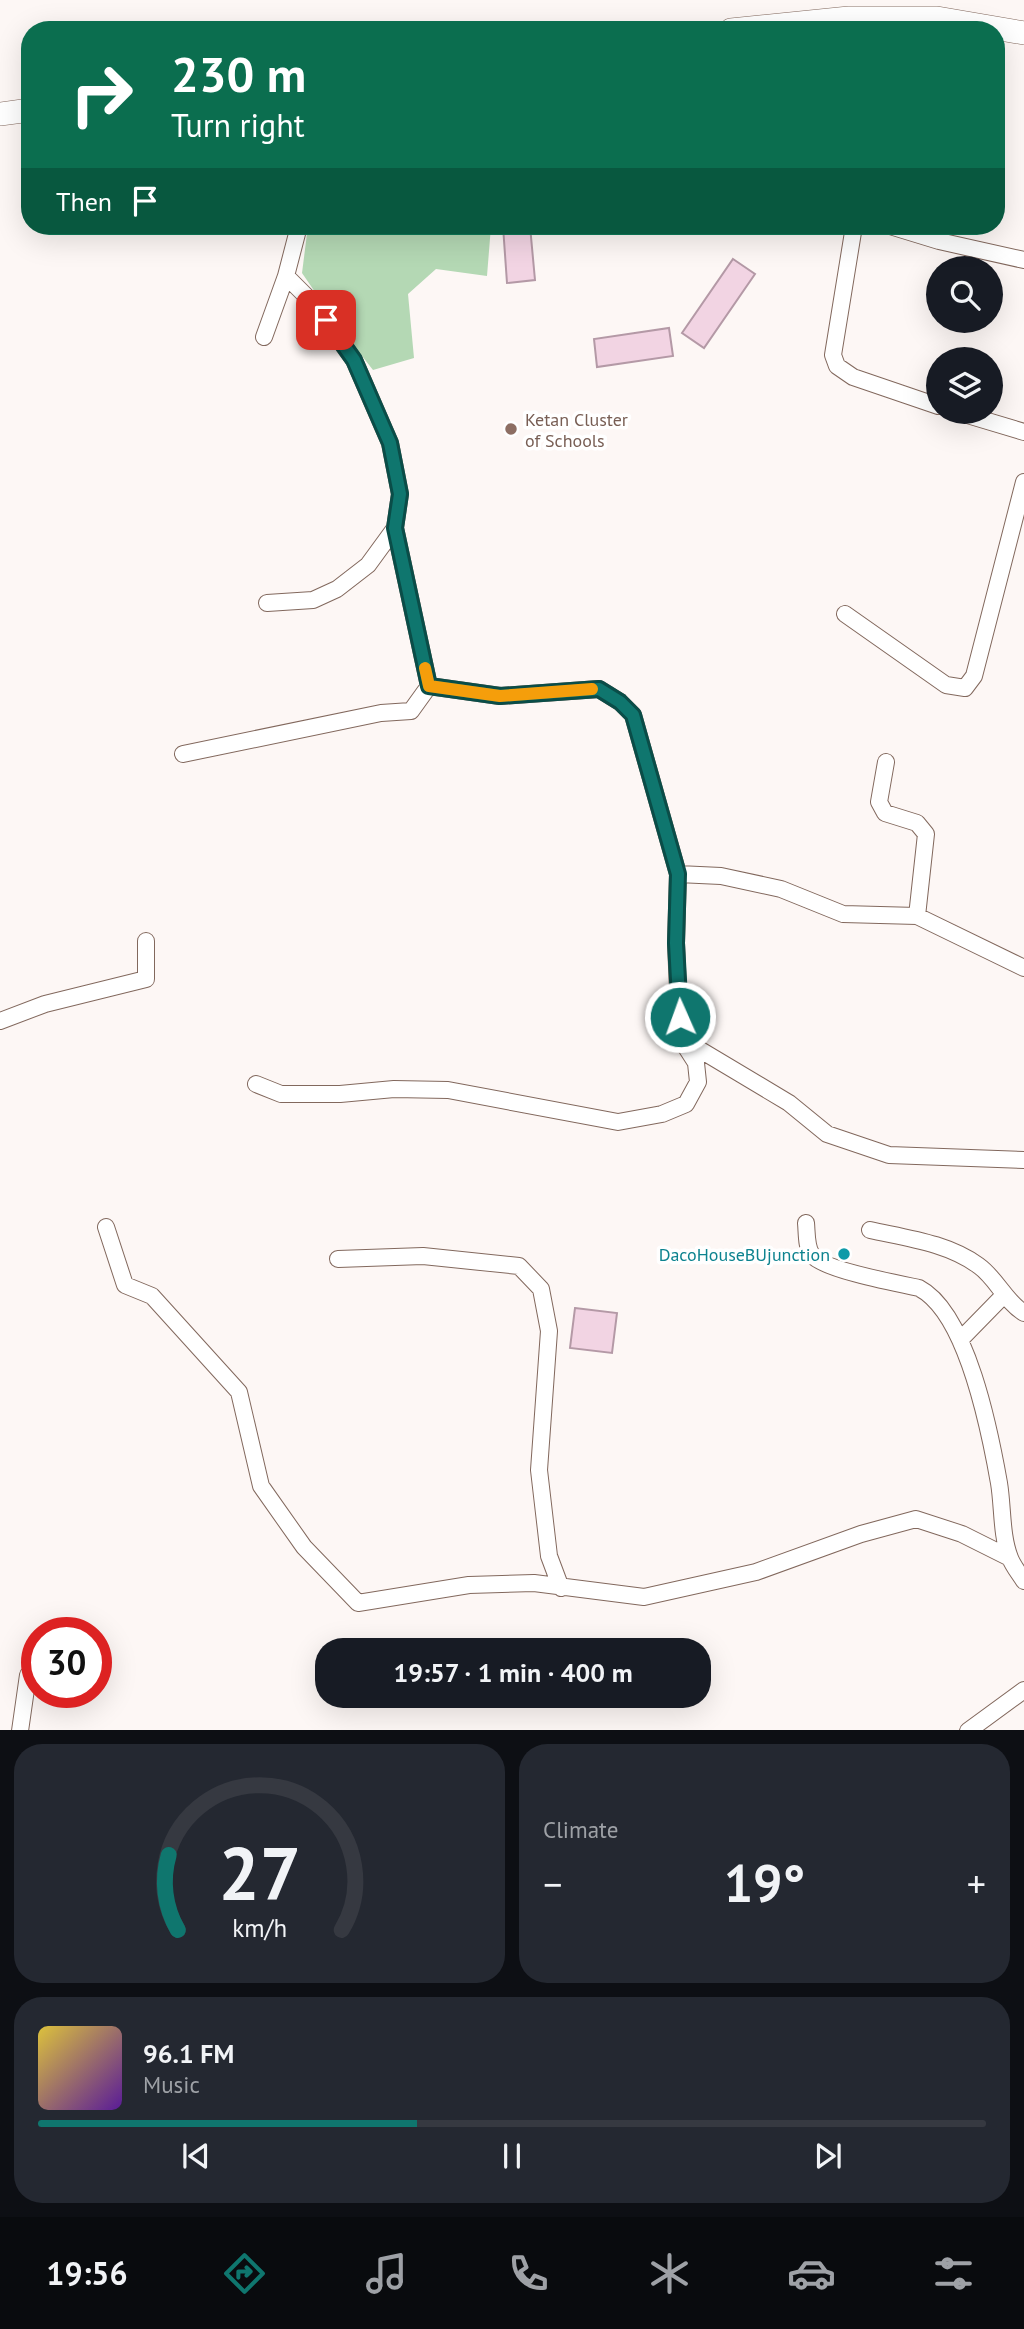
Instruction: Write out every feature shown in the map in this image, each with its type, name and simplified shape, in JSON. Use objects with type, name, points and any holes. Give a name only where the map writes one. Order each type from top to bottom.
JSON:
[{"type":"street","points":[[893,21],[937,18],[954,21]]},
{"type":"street","points":[[1005,30],[1024,33]]},
{"type":"street","points":[[0,114],[21,111]]},
{"type":"street","points":[[264,337],[297,235]]},
{"type":"street","points":[[853,235],[833,355],[837,366],[853,377],[926,402]]},
{"type":"street","points":[[918,235],[1024,260]]},
{"type":"street","points":[[183,754],[381,713],[411,711],[429,686],[395,528],[400,494],[390,443],[354,360],[311,300],[286,275]]},
{"type":"street","points":[[997,424],[1024,432]]},
{"type":"street","points":[[845,614],[946,685],[965,688],[974,676],[1024,482]]},
{"type":"street","points":[[267,603],[313,600],[337,589],[369,565],[395,528]]},
{"type":"street","points":[[256,1084],[281,1094],[340,1094],[394,1088],[447,1090],[618,1122],[662,1114],[686,1104],[698,1082],[696,1063],[680,1038],[676,943],[678,874],[633,715],[620,702],[599,689],[500,696],[429,686]]},
{"type":"street","points":[[886,762],[879,802],[885,813],[917,822],[926,834],[917,916]]},
{"type":"street","points":[[678,874],[722,876],[782,889],[843,914],[917,916],[1024,968]]},
{"type":"street","points":[[0,1021],[45,1004],[146,979],[146,941]]},
{"type":"street","points":[[680,1038],[789,1103],[827,1134],[889,1155],[1024,1160]]},
{"type":"street","points":[[806,1223],[808,1247],[816,1259],[833,1267],[919,1288],[932,1295],[942,1306],[960,1340],[985,1415],[1010,1558],[1024,1581]]},
{"type":"street","points":[[106,1227],[125,1285],[152,1296],[239,1392],[261,1486],[304,1547],[358,1603],[469,1585],[534,1583],[645,1597],[756,1572],[861,1534],[916,1520],[962,1534],[1010,1558]]},
{"type":"street","points":[[870,1230],[944,1247],[980,1266],[1004,1295],[1024,1313]]},
{"type":"street","points":[[338,1259],[423,1256],[519,1266],[541,1289],[549,1331],[539,1470],[549,1556],[561,1588]]},
{"type":"street","points":[[960,1340],[1004,1295]]},
{"type":"street","points":[[969,1730],[1024,1690]]},
{"type":"street","points":[[20,1730],[23,1708]]},
{"type":"green space","points":[[307,235],[490,235],[487,276],[436,269],[408,294],[414,358],[373,370],[302,273]]},
{"type":"building","points":[[504,235],[531,235],[535,280],[507,283]]},
{"type":"building","points":[[733,259],[755,274],[704,348],[682,333]]},
{"type":"building","points":[[669,328],[673,356],[597,367],[594,339]]},
{"type":"building","points":[[575,1308],[617,1313],[612,1353],[570,1348]]},
{"type":"slow traffic","points":[[425,668],[429,686],[500,696],[592,689]]},
{"type":"place","name":"Ketan Cluster of Schools","points":[[511,429]]},
{"type":"place","name":"DacoHouseBUjunction","points":[[844,1254]]},
{"type":"route","points":[[326,320],[354,360],[390,443],[400,494],[395,528],[429,686],[500,696],[599,689],[620,702],[633,715],[678,874],[676,943],[680,1017]]}]
